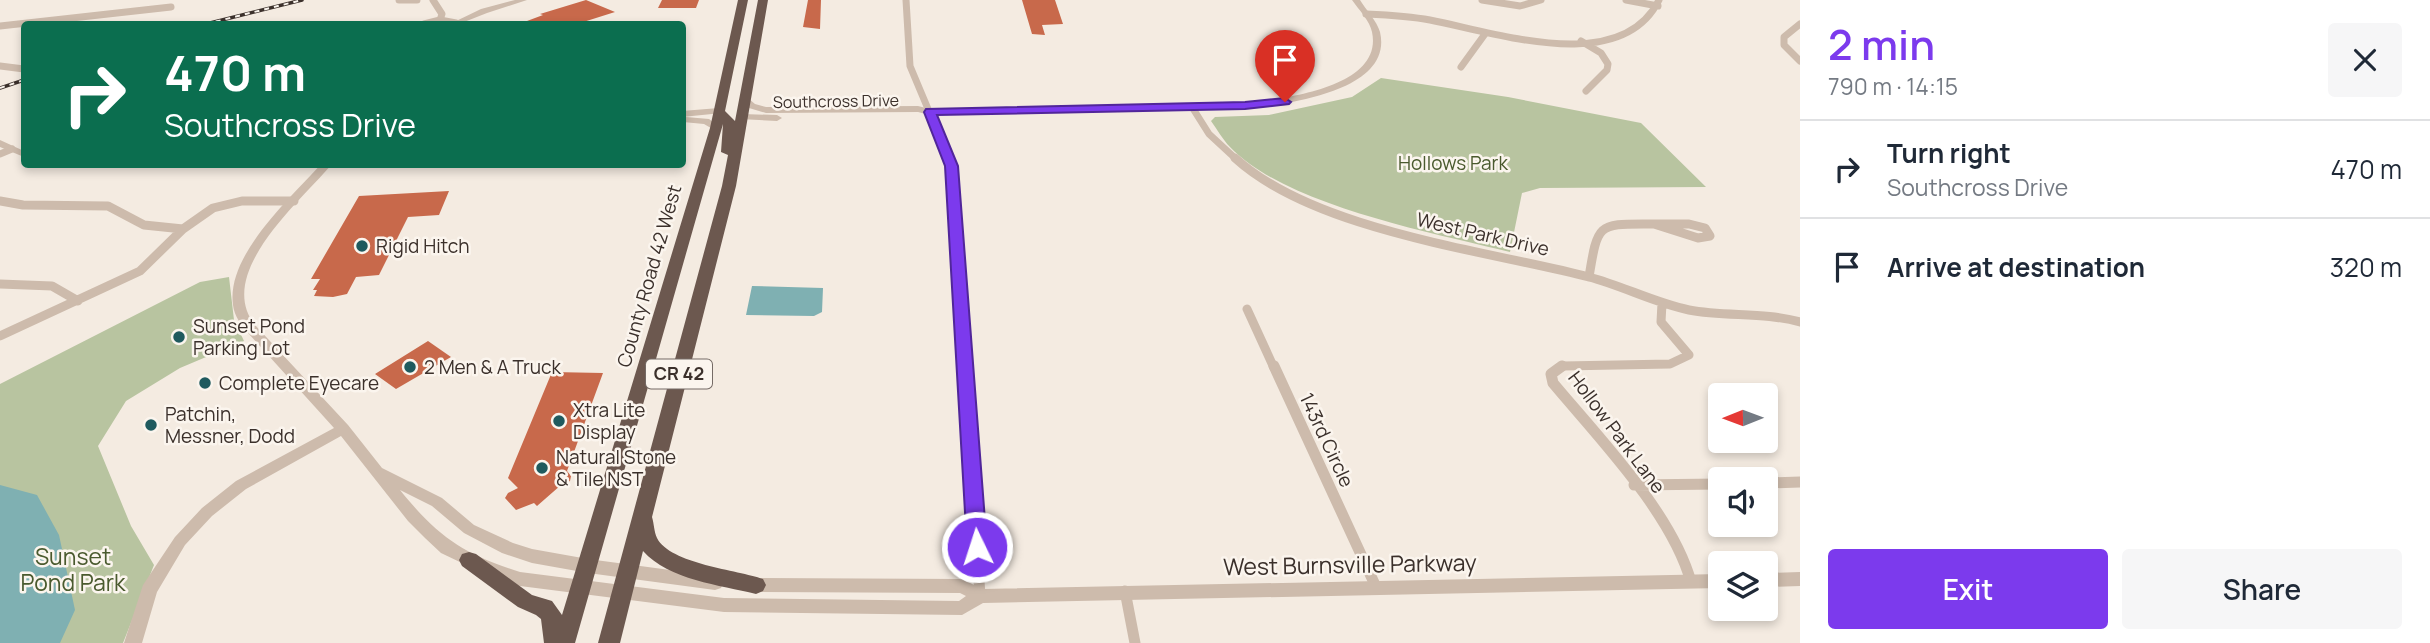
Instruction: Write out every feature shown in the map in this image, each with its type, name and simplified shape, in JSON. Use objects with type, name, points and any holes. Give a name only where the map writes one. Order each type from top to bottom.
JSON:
[{"type":"highway","name":"County Road 42 West","points":[[564,643],[716,128],[743,0]]},
{"type":"highway","name":"CR 42","points":[[609,643],[729,186],[763,0]]},
{"type":"highway","points":[[729,65],[734,81],[732,108],[744,109]]},
{"type":"highway","points":[[719,111],[729,121],[729,186]]},
{"type":"highway","points":[[642,516],[651,546],[660,555],[678,563],[755,585]]},
{"type":"highway","points":[[469,560],[525,601],[544,608],[551,615],[555,643]]},
{"type":"street","points":[[399,0],[417,0]]},
{"type":"street","points":[[433,0],[435,8],[442,15],[440,20]]},
{"type":"street","points":[[462,21],[484,11],[523,0]]},
{"type":"street","points":[[906,0],[910,66],[952,166],[981,596]]},
{"type":"street","name":"Southcross Drive","points":[[744,109],[918,109],[930,112],[1192,107],[1285,102],[1322,92],[1351,80],[1369,65],[1377,48],[1376,32],[1356,0]]},
{"type":"street","points":[[1482,0],[1516,7],[1541,0]]},
{"type":"street","points":[[1366,14],[1421,18],[1485,34],[1536,42],[1581,41],[1635,31],[1646,24],[1658,3],[1626,0]]},
{"type":"street","points":[[45,21],[171,7]]},
{"type":"street","points":[[436,21],[444,21]]},
{"type":"street","points":[[0,26],[21,24]]},
{"type":"street","points":[[1800,24],[1784,37],[1784,45],[1800,61]]},
{"type":"street","points":[[1461,67],[1485,34]]},
{"type":"street","points":[[1581,41],[1601,53],[1608,64],[1606,70],[1586,91]]},
{"type":"street","points":[[0,66],[21,69]]},
{"type":"street","name":"West Park Drive","points":[[1192,107],[1207,132],[1230,155],[1262,178],[1304,199],[1386,229],[1589,277],[1662,303],[1712,314],[1783,317],[1800,322]]},
{"type":"street","name":"Southcross Drive","points":[[744,109],[918,116],[930,112]]},
{"type":"street","points":[[686,114],[719,111]]},
{"type":"street","points":[[686,120],[706,121],[716,128]]},
{"type":"street","points":[[0,143],[21,153]]},
{"type":"street","points":[[0,154],[12,149]]},
{"type":"street","points":[[323,168],[256,247],[241,273],[238,304],[251,329],[343,429],[430,534],[469,560],[520,579],[585,576],[625,582]]},
{"type":"street","points":[[0,201],[23,205],[108,206],[144,225],[183,229]]},
{"type":"street","points":[[0,336],[140,271],[183,229],[213,208],[226,204],[294,201]]},
{"type":"street","points":[[1589,277],[1597,231],[1603,226],[1654,224],[1697,225],[1710,232],[1710,236],[1698,238],[1654,224]]},
{"type":"street","points":[[0,284],[52,286],[78,301]]},
{"type":"street","name":"Hollow Park Lane","points":[[1662,303],[1661,322],[1689,355],[1670,364],[1563,366],[1550,373],[1553,383],[1667,530],[1687,562],[1690,582]]},
{"type":"street","name":"143rd Circle","points":[[1247,309],[1376,587]]},
{"type":"street","points":[[133,643],[149,590],[180,541],[207,512],[241,485],[343,429]]},
{"type":"street","points":[[377,472],[437,502],[455,519],[486,540],[585,576]]},
{"type":"street","points":[[1778,483],[1800,482]]},
{"type":"street","points":[[1634,485],[1708,484]]},
{"type":"street","points":[[1778,580],[1800,579]]},
{"type":"street","name":"West Burnsville Parkway","points":[[625,582],[753,608],[962,608],[981,596]]},
{"type":"street","name":"West Burnsville Parkway","points":[[625,582],[962,586],[981,596],[1125,591],[1708,582]]},
{"type":"street","points":[[1125,591],[1135,643]]},
{"type":"green space","name":"Hollows Park","points":[[1381,78],[1508,97],[1641,123],[1706,187],[1540,188],[1522,193],[1510,252],[1402,226],[1322,201],[1255,167],[1230,147],[1211,121],[1215,117],[1269,115],[1352,97]]},
{"type":"green space","name":"Sunset Pond Park","points":[[229,277],[234,320],[244,341],[180,368],[126,401],[98,446],[131,526],[154,565],[123,643],[0,643],[0,384],[200,282]]},
{"type":"water","points":[[752,286],[823,288],[822,312],[814,316],[746,315]]},
{"type":"water","points":[[0,485],[37,495],[59,535],[75,610],[60,643],[0,643]]},
{"type":"building","points":[[586,0],[615,12],[586,21],[527,21],[543,15],[540,14]]},
{"type":"building","points":[[662,0],[699,0],[696,8],[658,8]]},
{"type":"building","points":[[808,0],[821,0],[820,29],[803,27]]},
{"type":"building","points":[[1022,0],[1055,0],[1063,24],[1042,25],[1045,35],[1032,34]]},
{"type":"building","name":"Rigid Hitch","points":[[449,191],[439,215],[408,217],[379,275],[356,277],[347,294],[333,297],[314,296],[317,290],[313,290],[320,279],[311,279],[359,196]]},
{"type":"building","name":"2 Men & A Truck","points":[[428,341],[451,357],[396,389],[375,374]]},
{"type":"building","name":"Xtra Lite Display","points":[[552,372],[603,373],[567,471],[571,476],[570,481],[561,485],[537,506],[534,503],[516,510],[505,498],[508,493],[518,488],[508,478]]},
{"type":"railway","points":[[218,21],[302,0]]},
{"type":"railway","points":[[0,88],[21,81]]},
{"type":"place","name":"Rigid Hitch","points":[[362,246]]},
{"type":"place","name":"Sunset Pond Parking Lot","points":[[179,337]]},
{"type":"place","name":"2 Men & A Truck","points":[[410,367]]},
{"type":"place","name":"Complete Eyecare","points":[[205,383]]},
{"type":"place","name":"Xtra Lite Display","points":[[559,421]]},
{"type":"place","name":"Patchin, Messner, Dodd","points":[[151,425]]},
{"type":"place","name":"Natural Stone & Tile NST","points":[[542,468]]},
{"type":"route","points":[[977,547],[952,166],[930,112],[1245,106],[1285,102]]}]
